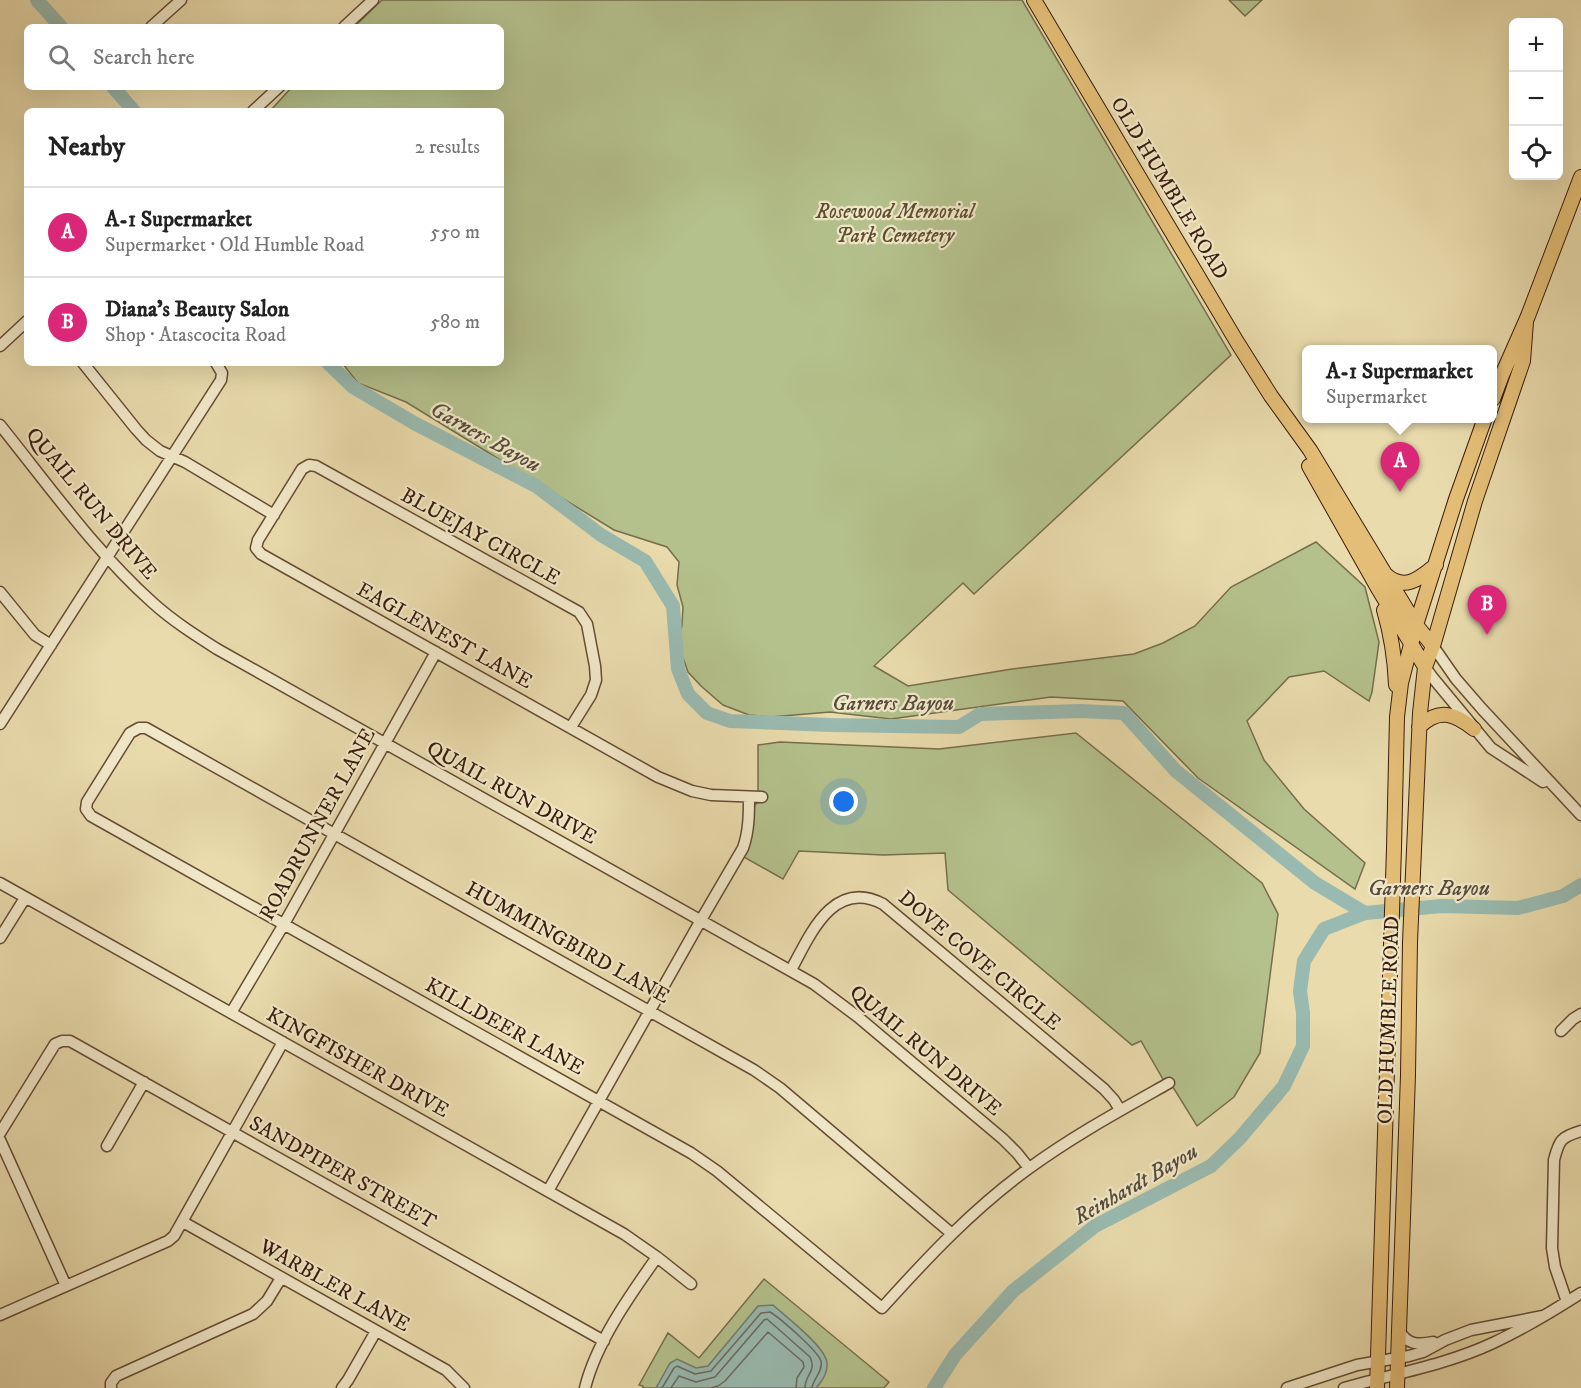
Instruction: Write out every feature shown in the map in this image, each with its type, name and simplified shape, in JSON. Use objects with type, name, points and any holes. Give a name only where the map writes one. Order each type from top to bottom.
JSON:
[{"type":"main road","name":"OLD HUMBLE ROAD","points":[[1034,0],[1236,342],[1310,450],[1416,625],[1433,646],[1425,667],[1419,727],[1397,1381]]},
{"type":"main road","points":[[1497,388],[1526,322],[1581,177]]},
{"type":"main road","points":[[1433,646],[1474,504],[1523,361],[1526,322]]},
{"type":"main road","name":"OLD HUMBLE ROAD","points":[[1271,396],[1411,645]]},
{"type":"main road","points":[[1416,625],[1456,499],[1483,423]]},
{"type":"main road","points":[[1385,574],[1395,581],[1407,583],[1424,575],[1436,565]]},
{"type":"main road","points":[[1379,590],[1388,623],[1398,713]]},
{"type":"main road","name":"OLD HUMBLE ROAD","points":[[1377,1384],[1398,713],[1401,683],[1416,625]]},
{"type":"main road","points":[[1411,645],[1425,667]]},
{"type":"main road","points":[[1419,727],[1433,717],[1450,715],[1459,717],[1474,729]]},
{"type":"main road","points":[[1388,1075],[1408,1076]]},
{"type":"street","points":[[154,24],[181,0]]},
{"type":"street","points":[[347,24],[366,2]]},
{"type":"street","points":[[256,108],[276,90]]},
{"type":"street","points":[[0,346],[24,324]]},
{"type":"street","points":[[85,366],[146,440],[160,452],[185,462],[274,515]]},
{"type":"street","points":[[0,724],[221,380],[219,368]]},
{"type":"street","name":"QUAIL RUN DRIVE","points":[[0,425],[107,558],[155,605],[182,626],[217,649],[821,989],[1003,1139],[1029,1168]]},
{"type":"street","name":"BLUEJAY CIRCLE","points":[[274,515],[302,470],[309,465],[316,466],[579,612],[587,624],[596,680],[591,695],[571,727]]},
{"type":"street","name":"EAGLENEST LANE","points":[[274,515],[258,540],[256,548],[261,554],[674,785],[711,795],[762,797]]},
{"type":"street","points":[[0,592],[35,635],[51,645]]},
{"type":"street","points":[[1433,646],[1456,679],[1482,709],[1581,815]]},
{"type":"street","name":"ROADRUNNER LANE","points":[[231,1013],[284,924],[436,652]]},
{"type":"street","points":[[1425,667],[1491,748],[1566,798]]},
{"type":"street","name":"KILLDEER LANE","points":[[139,728],[130,733],[87,802],[86,809],[91,816],[692,1153],[717,1171],[882,1308],[951,1233]]},
{"type":"street","name":"HUMMINGBIRD LANE","points":[[139,728],[146,728],[754,1070],[780,1088],[951,1233]]},
{"type":"street","points":[[548,1191],[743,848],[749,823],[749,797]]},
{"type":"street","name":"KINGFISHER DRIVE","points":[[0,883],[624,1234],[691,1284]]},
{"type":"street","points":[[0,938],[25,898]]},
{"type":"street","name":"DOVE COVE CIRCLE","points":[[790,970],[818,922],[830,908],[850,899],[876,900],[1104,1089],[1120,1110]]},
{"type":"street","points":[[1561,1031],[1581,1014]]},
{"type":"street","name":"SANDPIPER STREET","points":[[0,1133],[55,1044],[70,1041],[604,1341]]},
{"type":"street","points":[[0,1315],[168,1241],[174,1236],[283,1042]]},
{"type":"street","points":[[107,1146],[144,1082]]},
{"type":"street","points":[[951,1233],[1029,1168],[1085,1131],[1169,1083]]},
{"type":"street","points":[[1567,1302],[1551,1248],[1554,1160],[1561,1139],[1581,1131]]},
{"type":"street","points":[[0,1140],[66,1286]]},
{"type":"street","name":"WARBLER LANE","points":[[183,1222],[446,1370],[464,1388]]},
{"type":"street","points":[[585,1388],[589,1372],[604,1341],[632,1293],[657,1257]]},
{"type":"street","points":[[111,1388],[111,1383],[116,1376],[253,1314],[267,1301],[281,1278]]},
{"type":"street","points":[[1344,1388],[1397,1381],[1493,1343],[1581,1293]]},
{"type":"street","points":[[1287,1388],[1357,1365],[1423,1352],[1471,1330],[1543,1316]]},
{"type":"street","points":[[1400,1330],[1406,1340],[1416,1344],[1445,1340]]},
{"type":"street","points":[[342,1388],[376,1331]]},
{"type":"green space","name":"Rosewood Memorial Park Cemetery","points":[[382,0],[1022,0],[1231,355],[974,594],[963,583],[874,666],[908,686],[1012,669],[1134,654],[1163,643],[1195,626],[1231,587],[1316,542],[1365,587],[1379,642],[1369,701],[1324,671],[1289,677],[1247,721],[1264,760],[1304,809],[1365,863],[1355,889],[1198,778],[1123,701],[1051,697],[891,719],[830,712],[771,717],[749,715],[723,705],[701,686],[688,672],[679,646],[683,607],[677,585],[679,562],[667,547],[614,530],[406,402],[358,383],[344,366],[504,366],[504,108],[273,108],[289,90],[504,90],[504,24],[357,24]]},
{"type":"green space","points":[[1229,0],[1262,0],[1245,16]]},
{"type":"green space","points":[[1076,733],[1262,883],[1278,914],[1260,1053],[1234,1097],[1197,1126],[1168,1079],[1164,1081],[1141,1041],[1132,1045],[948,890],[945,853],[883,855],[799,851],[783,879],[742,856],[755,805],[758,802],[758,745],[780,742],[939,749]]},
{"type":"green space","points":[[764,1279],[889,1382],[884,1388],[643,1388],[639,1385],[668,1333],[699,1358]]},
{"type":"water","points":[[773,1305],[813,1341],[825,1356],[827,1370],[816,1388],[656,1388],[670,1363],[677,1359],[696,1368],[708,1366],[758,1306]]},
{"type":"waterway","name":"Garners Bayou","points":[[37,0],[58,24]]},
{"type":"waterway","name":"Garners Bayou","points":[[116,90],[131,108]]},
{"type":"waterway","name":"Garners Bayou","points":[[331,366],[353,387],[414,423],[536,486],[601,535],[645,561],[673,606],[678,669],[688,694],[707,713],[730,721],[959,727],[980,714],[1080,711],[1124,713],[1176,771],[1315,883],[1365,913],[1442,906],[1518,908],[1563,896],[1581,885]]},
{"type":"waterway","name":"Reinhardt Bayou","points":[[934,1388],[955,1355],[1013,1291],[1095,1226],[1211,1166],[1240,1138],[1284,1086],[1303,1046],[1300,991],[1304,961],[1324,929],[1365,913]]},
{"type":"place","name":"A-1 Supermarket","points":[[1400,492]]},
{"type":"place","name":"Diana's Beauty Salon","points":[[1487,635]]}]
